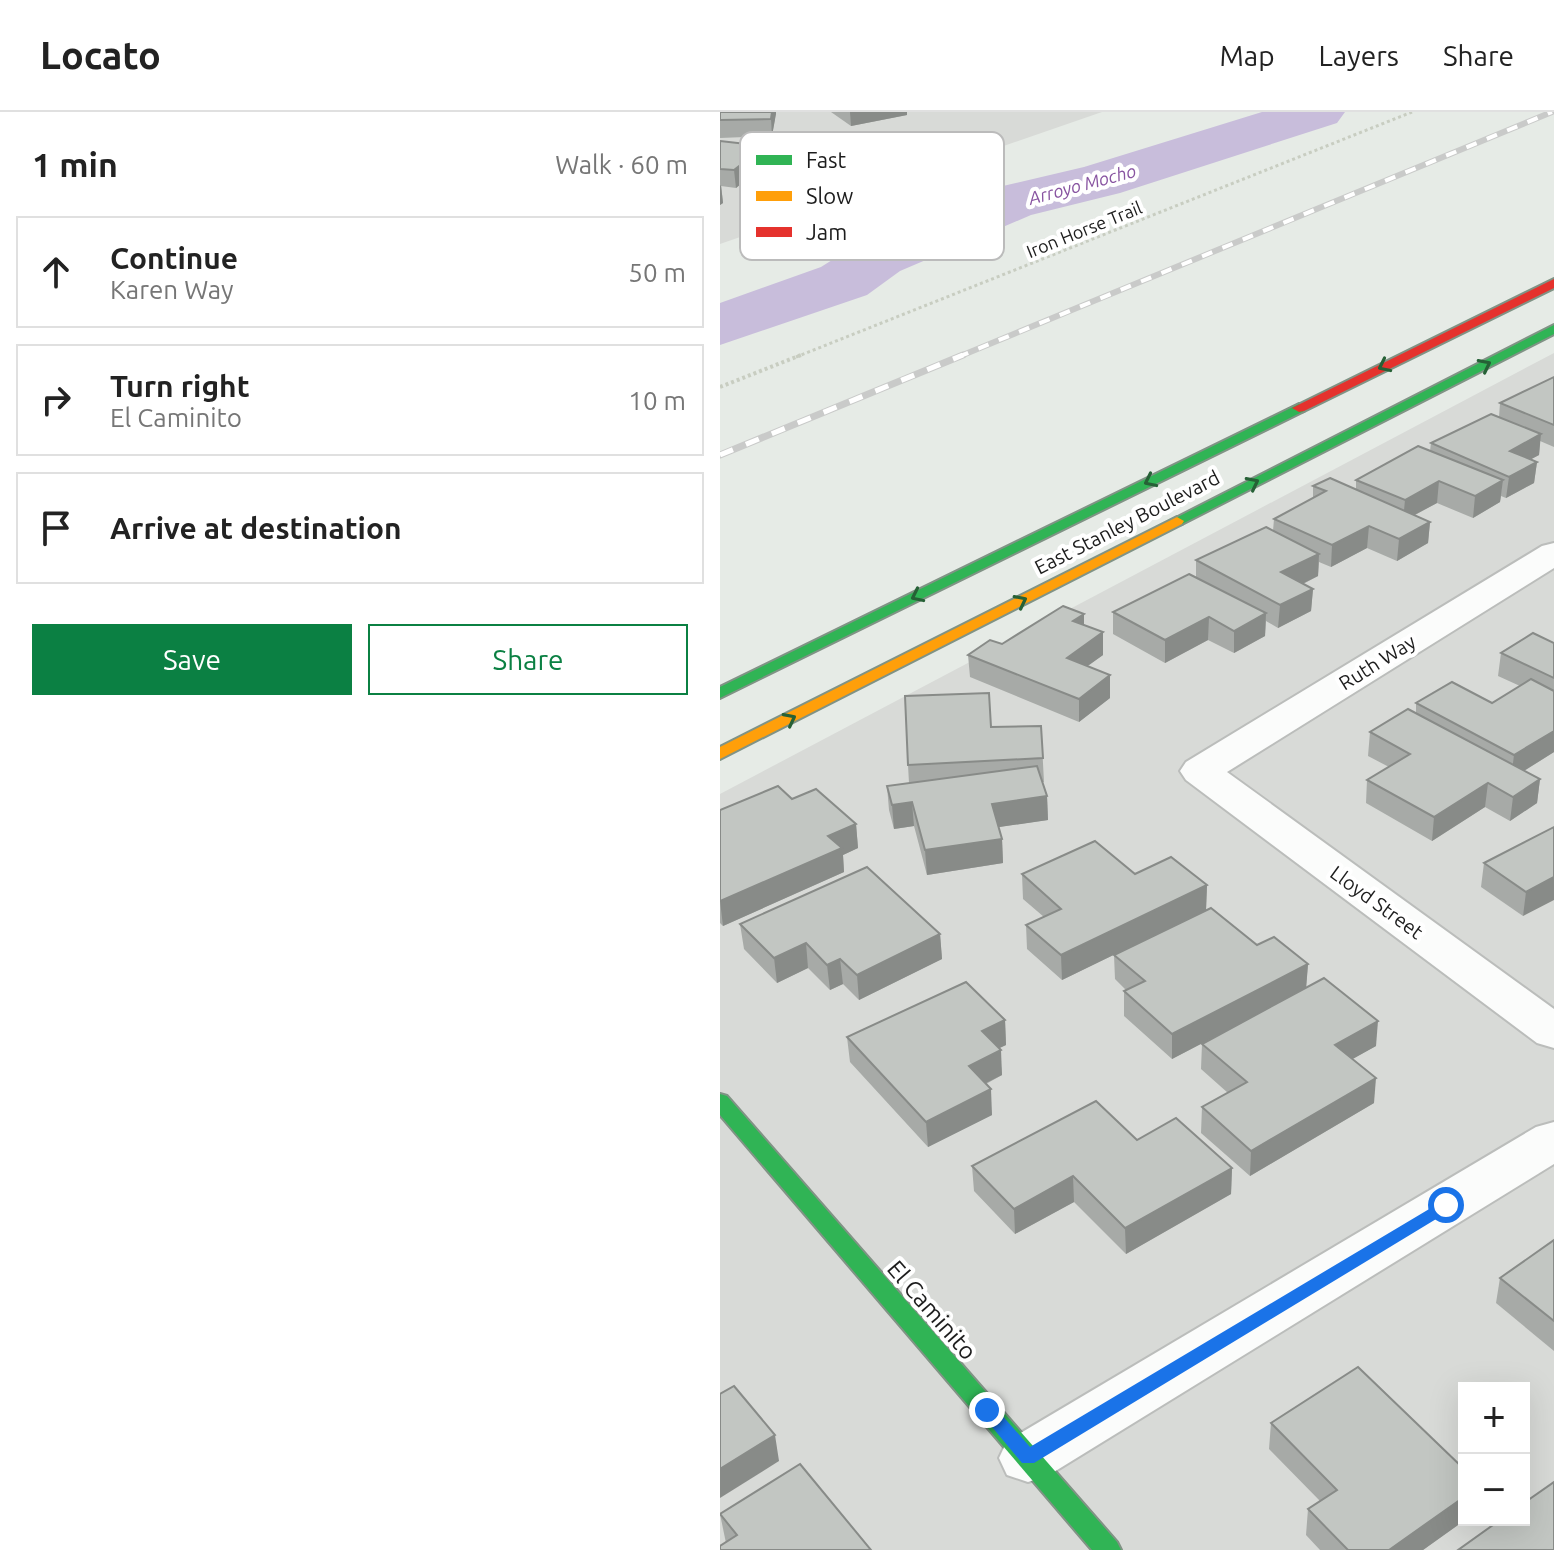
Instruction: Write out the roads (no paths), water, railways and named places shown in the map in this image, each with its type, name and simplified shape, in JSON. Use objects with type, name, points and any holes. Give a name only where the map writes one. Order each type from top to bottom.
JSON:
[{"type":"main road","name":"East Stanley Boulevard","points":[[720,693],[1554,283]]},
{"type":"main road","name":"East Stanley Boulevard","points":[[720,754],[1554,329]]},
{"type":"main road","name":"El Caminito","points":[[720,1101],[1108,1550]]},
{"type":"street","name":"Ruth Way","points":[[1200,771],[1549,561]]},
{"type":"street","name":"Lloyd Street","points":[[1200,771],[1554,1032]]},
{"type":"street","points":[[1028,1458],[1554,1140]]},
{"type":"waterway","name":"Arroyo Mocho","points":[[1004,205],[1100,181],[1318,112]]},
{"type":"waterway","name":"Arroyo Mocho","points":[[720,325],[844,281],[875,260]]},
{"type":"railway","points":[[958,357],[1552,112]]},
{"type":"railway","points":[[720,455],[963,355]]}]
